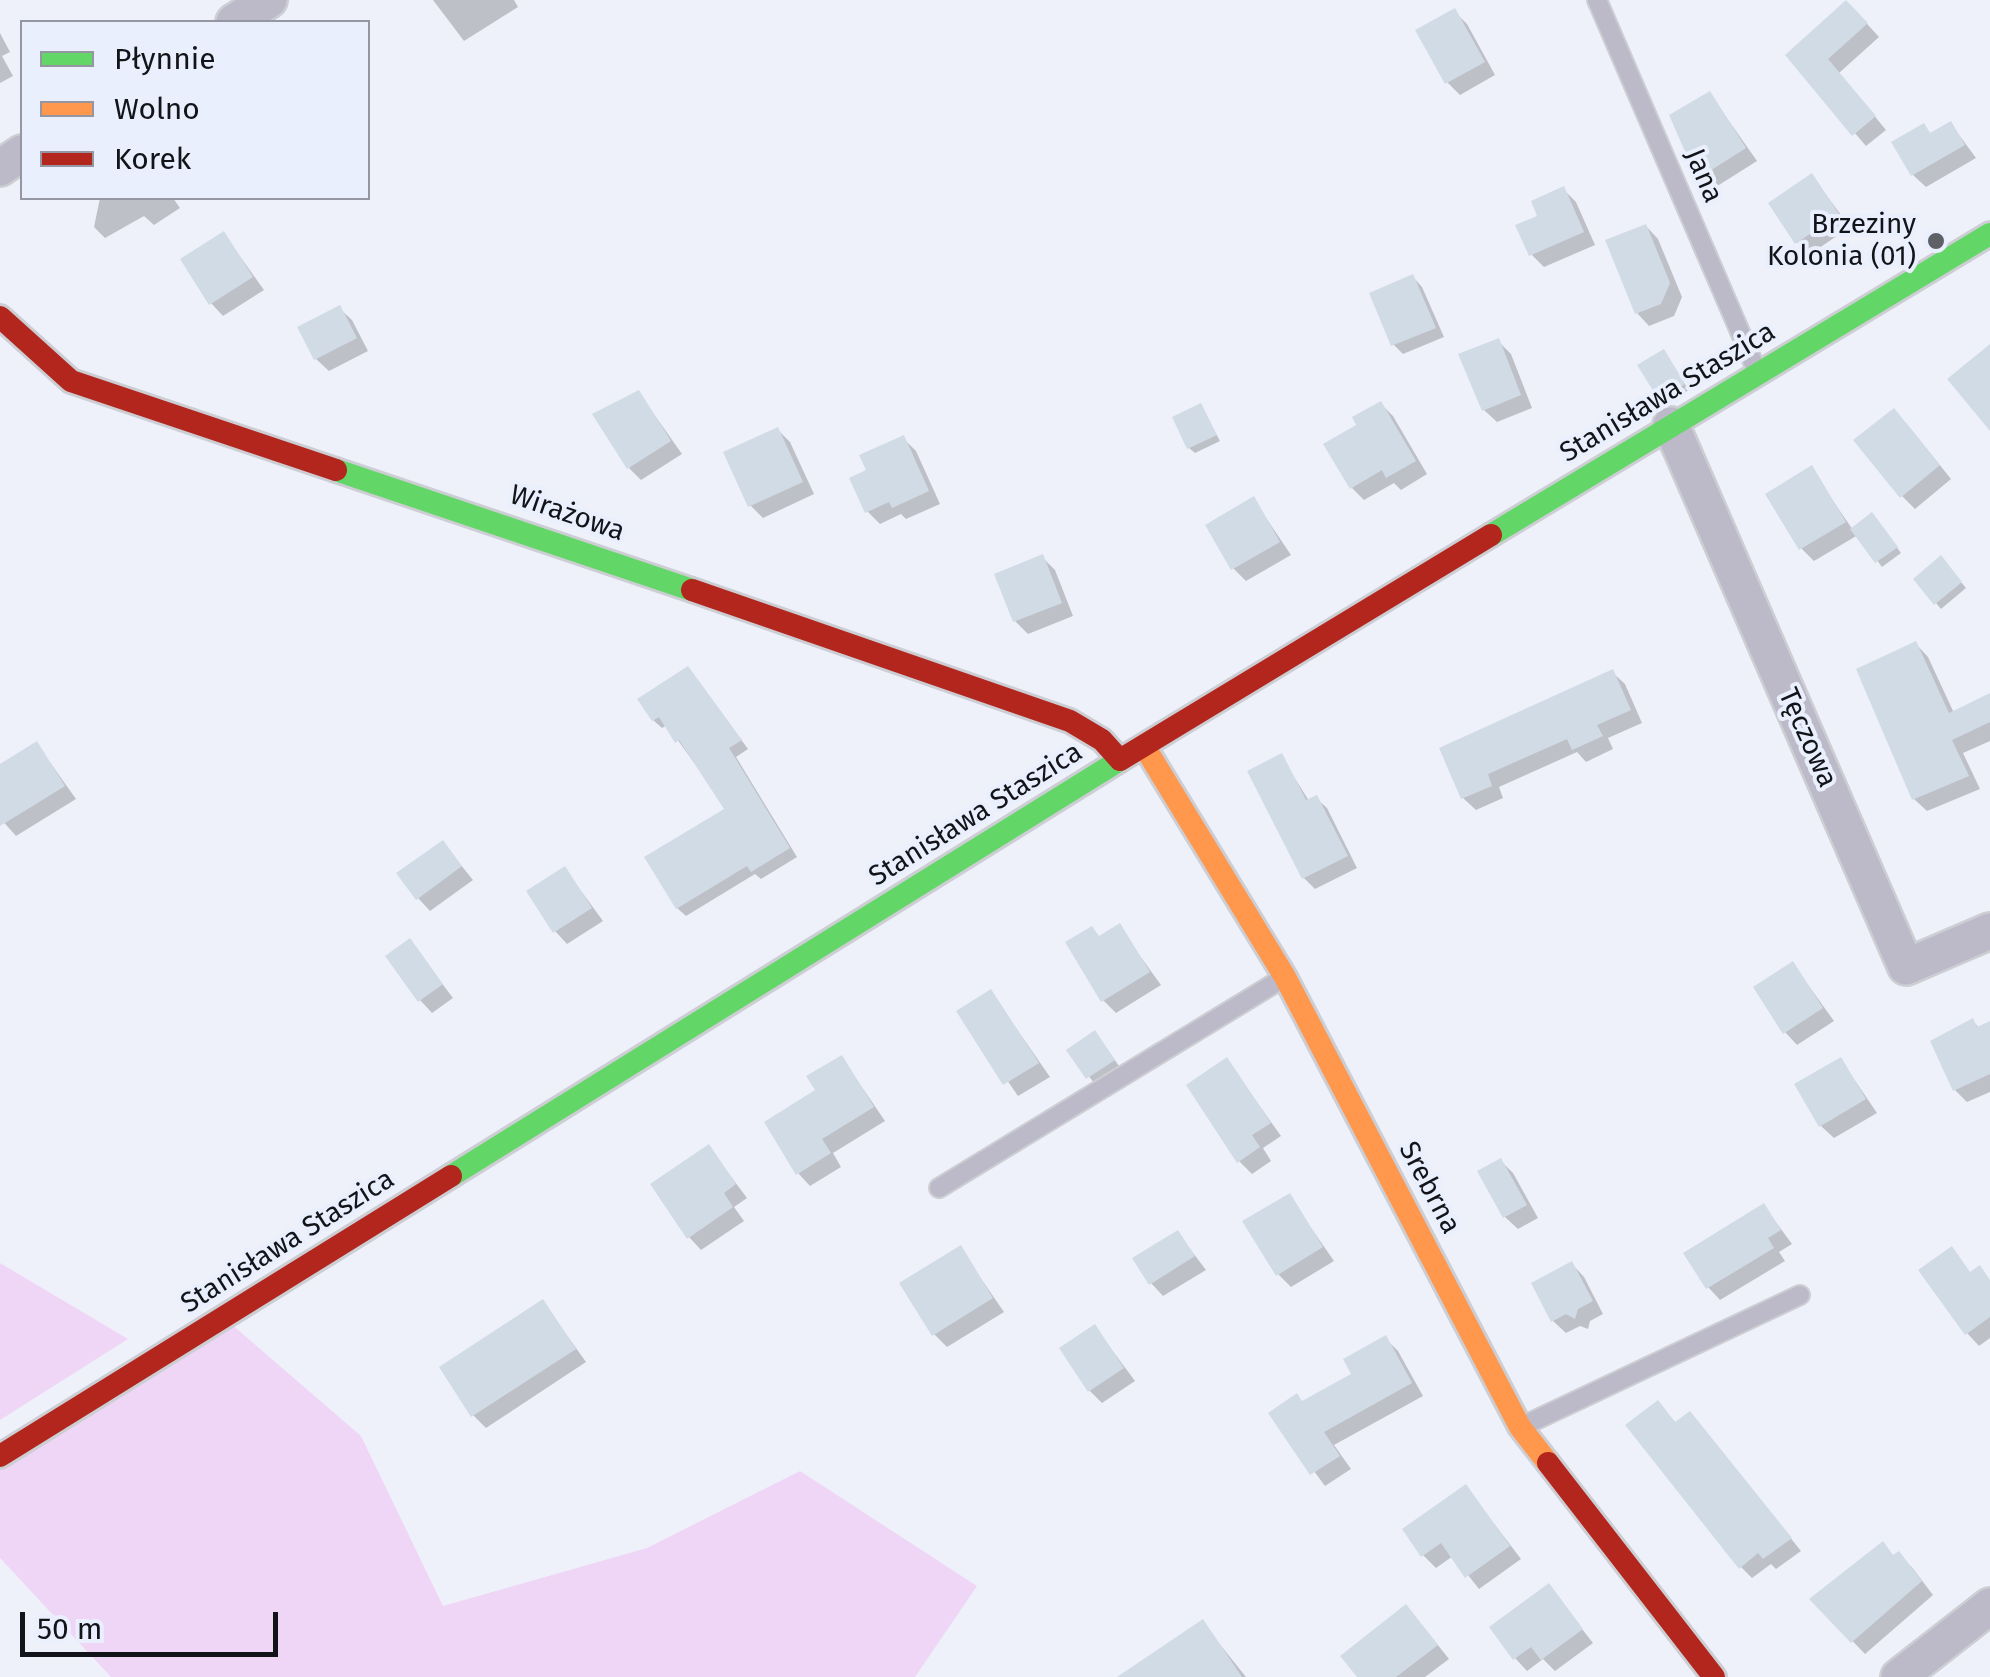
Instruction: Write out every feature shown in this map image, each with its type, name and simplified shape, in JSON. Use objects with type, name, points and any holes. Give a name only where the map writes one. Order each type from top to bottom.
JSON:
[{"type":"street","points":[[237,20],[269,0]]},
{"type":"street","name":"Stanisława Staszica","points":[[0,1456],[1120,760],[1990,234]]},
{"type":"street","name":"Wirażowa","points":[[0,316],[70,381],[317,460],[968,683],[1070,720],[1102,740],[1120,760]]},
{"type":"street","name":"Tęczowa","points":[[1671,426],[1906,966],[1990,930]]},
{"type":"street","name":"Srebrna","points":[[1144,746],[1285,977],[1520,1427],[1714,1677]]},
{"type":"street","points":[[1899,1677],[1990,1606]]},
{"type":"lane","name":"Jana","points":[[1597,0],[1758,374]]},
{"type":"lane","points":[[938,1188],[1285,977]]},
{"type":"lane","points":[[1520,1427],[1800,1294]]},
{"type":"shaded area","points":[[0,1263],[128,1339],[0,1420]]},
{"type":"shaded area","points":[[230,1323],[361,1436],[443,1606],[647,1548],[800,1471],[977,1586],[915,1677],[111,1677],[0,1558],[0,1469]]},
{"type":"building","points":[[1846,0],[1868,23],[1828,59],[1876,116],[1852,136],[1785,55]]},
{"type":"building","points":[[1455,8],[1485,62],[1445,84],[1415,30]]},
{"type":"building","points":[[1710,91],[1746,148],[1697,179],[1669,115]]},
{"type":"building","points":[[1951,121],[1965,145],[1911,176],[1891,142],[1924,123],[1930,133]]},
{"type":"building","points":[[1812,173],[1839,214],[1795,244],[1768,203]]},
{"type":"building","points":[[1564,186],[1584,232],[1529,256],[1515,225],[1537,216],[1531,201]]},
{"type":"building","points":[[1646,224],[1670,283],[1661,304],[1635,314],[1605,240]]},
{"type":"building","points":[[224,231],[253,277],[209,305],[180,259]]},
{"type":"building","points":[[1413,274],[1436,328],[1391,346],[1369,293]]},
{"type":"building","points":[[340,305],[357,338],[314,360],[297,327]]},
{"type":"building","points":[[1499,338],[1521,395],[1482,411],[1458,354]]},
{"type":"building","points":[[1990,344],[1990,431],[1947,379]]},
{"type":"building","points":[[1664,349],[1685,384],[1659,400],[1637,365]]},
{"type":"building","points":[[639,390],[671,441],[627,469],[592,414]]},
{"type":"building","points":[[1381,401],[1416,461],[1386,478],[1382,470],[1350,489],[1323,444],[1356,425],[1352,417]]},
{"type":"building","points":[[1201,403],[1217,435],[1187,449],[1172,417]]},
{"type":"building","points":[[1894,408],[1940,465],[1900,498],[1853,440]]},
{"type":"building","points":[[778,427],[803,482],[748,507],[723,452]]},
{"type":"building","points":[[904,435],[929,491],[892,508],[889,502],[865,513],[849,478],[866,470],[859,455]]},
{"type":"building","points":[[1812,465],[1846,522],[1799,550],[1765,494]]},
{"type":"building","points":[[1254,496],[1280,542],[1231,570],[1205,525]]},
{"type":"building","points":[[1872,512],[1898,547],[1875,563],[1850,529]]},
{"type":"building","points":[[1043,554],[1062,603],[1013,622],[994,574]]},
{"type":"building","points":[[1941,555],[1962,582],[1934,605],[1913,579]]},
{"type":"building","points":[[1916,641],[1949,713],[1990,693],[1990,722],[1952,740],[1969,776],[1912,800],[1856,669]]},
{"type":"building","points":[[688,666],[742,740],[729,748],[790,848],[751,872],[747,866],[676,909],[644,857],[724,809],[679,740],[675,743],[659,717],[652,721],[637,699]]},
{"type":"building","points":[[1613,669],[1631,710],[1597,725],[1603,736],[1572,750],[1567,739],[1488,774],[1492,786],[1461,799],[1439,748]]},
{"type":"building","points":[[37,741],[65,786],[0,826],[0,764]]},
{"type":"building","points":[[1282,753],[1306,800],[1317,795],[1348,856],[1302,879],[1247,771]]},
{"type":"building","points":[[443,840],[462,866],[416,900],[396,873]]},
{"type":"building","points":[[565,866],[592,908],[553,933],[526,891]]},
{"type":"building","points":[[1120,923],[1150,972],[1101,1002],[1065,942],[1092,926],[1099,936]]},
{"type":"building","points":[[410,938],[443,984],[418,1002],[385,956]]},
{"type":"building","points":[[1793,961],[1823,1008],[1783,1034],[1753,987]]},
{"type":"building","points":[[991,989],[1039,1063],[1003,1085],[956,1011]]},
{"type":"building","points":[[1973,1018],[1977,1027],[1990,1021],[1990,1074],[1953,1091],[1930,1041]]},
{"type":"building","points":[[1095,1030],[1115,1060],[1086,1079],[1066,1050]]},
{"type":"building","points":[[842,1055],[874,1107],[822,1139],[831,1153],[796,1175],[764,1122],[815,1090],[806,1076]]},
{"type":"building","points":[[1227,1057],[1271,1123],[1252,1135],[1260,1147],[1237,1163],[1186,1085]]},
{"type":"building","points":[[1841,1057],[1866,1099],[1819,1127],[1794,1084]]},
{"type":"building","points":[[709,1144],[736,1184],[724,1193],[733,1207],[687,1239],[650,1184]]},
{"type":"building","points":[[1501,1158],[1527,1205],[1503,1218],[1477,1171]]},
{"type":"building","points":[[1290,1193],[1323,1247],[1276,1276],[1242,1221]]},
{"type":"building","points":[[1764,1203],[1781,1230],[1768,1238],[1774,1248],[1706,1289],[1683,1253]]},
{"type":"building","points":[[1178,1230],[1195,1256],[1149,1285],[1132,1258]]},
{"type":"building","points":[[961,1245],[993,1298],[932,1336],[899,1283]]},
{"type":"building","points":[[1952,1246],[1970,1272],[1980,1265],[1990,1280],[1990,1317],[1965,1335],[1918,1270]]},
{"type":"building","points":[[1572,1261],[1593,1301],[1578,1309],[1575,1319],[1566,1314],[1551,1322],[1531,1283]]},
{"type":"building","points":[[543,1299],[576,1349],[471,1417],[439,1367]]},
{"type":"building","points":[[1095,1324],[1124,1368],[1088,1392],[1059,1348]]},
{"type":"building","points":[[1386,1335],[1412,1383],[1324,1432],[1340,1456],[1310,1475],[1268,1413],[1297,1393],[1302,1401],[1351,1374],[1343,1359]]},
{"type":"building","points":[[1658,1400],[1675,1422],[1690,1411],[1792,1538],[1763,1559],[1758,1553],[1739,1569],[1625,1425]]},
{"type":"building","points":[[1466,1484],[1510,1546],[1465,1578],[1441,1543],[1421,1557],[1402,1529]]},
{"type":"building","points":[[1883,1541],[1893,1555],[1899,1551],[1922,1581],[1851,1643],[1809,1599]]},
{"type":"building","points":[[1549,1583],[1583,1629],[1541,1660],[1531,1647],[1513,1660],[1489,1627]]},
{"type":"building","points":[[1406,1604],[1438,1645],[1396,1677],[1357,1677],[1340,1656]]},
{"type":"building","points":[[1203,1619],[1242,1677],[1117,1677]]},
{"type":"traffic: fast","points":[[1491,535],[1990,234]]},
{"type":"traffic: fast","points":[[336,470],[692,590]]},
{"type":"traffic: fast","points":[[451,1176],[1120,760]]},
{"type":"traffic: slow","points":[[1144,746],[1285,977],[1520,1427],[1548,1463]]},
{"type":"traffic: jam","points":[[0,317],[71,381],[336,470]]},
{"type":"traffic: jam","points":[[1120,760],[1491,535]]},
{"type":"traffic: jam","points":[[692,590],[1070,721],[1102,740],[1120,760]]},
{"type":"traffic: jam","points":[[0,1456],[451,1176]]},
{"type":"traffic: jam","points":[[1548,1463],[1714,1677]]},
{"type":"place","name":"Brzeziny Kolonia (01)","points":[[1936,241]]}]
